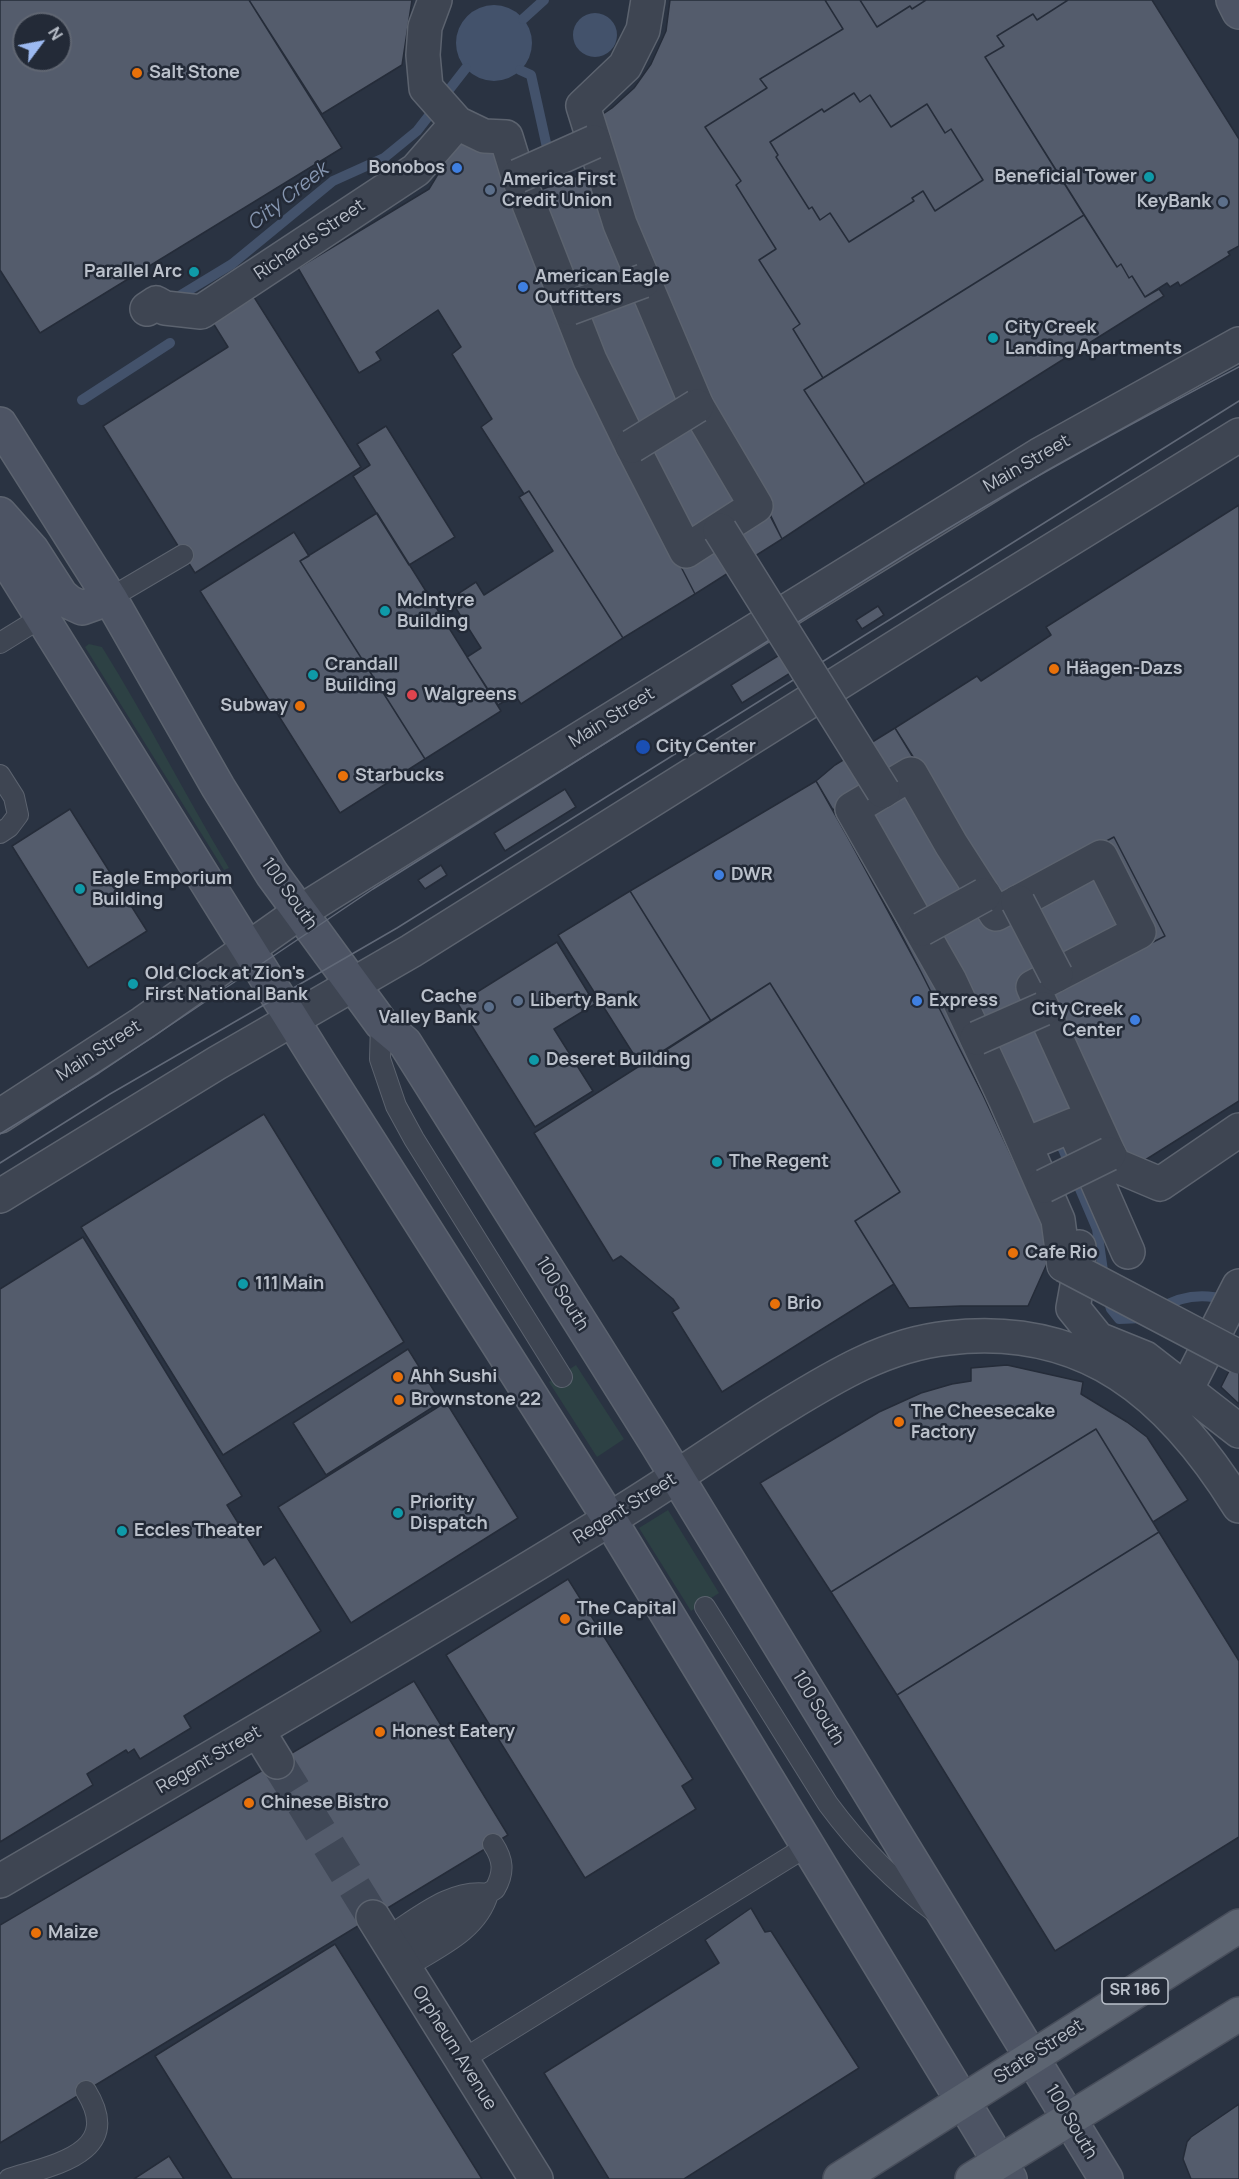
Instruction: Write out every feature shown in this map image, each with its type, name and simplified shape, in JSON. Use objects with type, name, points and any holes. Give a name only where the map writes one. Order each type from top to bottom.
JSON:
[{"type":"main road","name":"State Street","points":[[840,2179],[1239,1926]]},
{"type":"main road","points":[[972,2179],[1005,2170],[1070,2119],[1239,2014]]},
{"type":"street","points":[[435,0],[425,27],[423,55],[426,88],[457,123],[484,136],[506,137],[521,161],[553,233],[635,431],[882,792],[953,875],[994,932],[1096,882],[1119,928],[1038,969],[1020,994],[1128,1252]]},
{"type":"street","points":[[648,0],[643,30],[625,66],[583,106],[584,137],[640,304],[684,404],[748,512]]},
{"type":"street","points":[[1233,0],[1239,12]]},
{"type":"street","name":"Richards Street","points":[[147,309],[156,303],[165,308],[201,312],[416,170],[457,123]]},
{"type":"street","points":[[521,161],[584,137]]},
{"type":"street","points":[[521,161],[570,308],[590,360],[686,551],[756,506],[696,406],[584,137]]},
{"type":"street","points":[[570,308],[643,281]]},
{"type":"street","name":"Main Street","points":[[0,1116],[143,1023],[300,912],[1039,455],[1239,344]]},
{"type":"street","points":[[632,446],[696,406]]},
{"type":"street","name":"100 South","points":[[0,424],[110,598],[218,787],[272,874],[381,1023],[405,1043],[676,1477],[1106,2179]]},
{"type":"street","points":[[0,1196],[217,1064],[354,985],[1239,435]]},
{"type":"street","points":[[0,514],[32,550],[61,595],[69,602],[82,608],[110,598]]},
{"type":"street","points":[[0,550],[293,1020],[610,1520],[1005,2170]]},
{"type":"street","points":[[1239,1130],[1160,1184],[1115,1166],[1033,987],[1139,932],[1101,857],[996,914],[951,844],[911,774],[852,810],[922,929],[977,1038],[1058,1220],[1064,1265],[1239,1357]]},
{"type":"street","points":[[882,792],[922,892],[980,1009],[1080,1225],[1077,1286],[1073,1308],[1092,1347],[1145,1358],[1239,1431]]},
{"type":"street","points":[[922,929],[984,895]]},
{"type":"street","points":[[1018,902],[1056,975]]},
{"type":"street","points":[[977,1038],[1043,1009]]},
{"type":"street","points":[[1039,1139],[1073,1125]]},
{"type":"street","points":[[1044,1186],[1109,1154]]},
{"type":"street","points":[[1186,1390],[1238,1287]]},
{"type":"street","name":"Regent Street","points":[[0,1881],[258,1731],[610,1520],[720,1447],[823,1383],[856,1365],[897,1349],[949,1338],[1021,1337],[1054,1344],[1092,1347],[1124,1377],[1162,1407],[1195,1442],[1239,1506]]},
{"type":"street","points":[[258,1731],[277,1762]]},
{"type":"street","name":"Orpheum Avenue","points":[[390,1944],[536,2179]]},
{"type":"lane","points":[[110,598],[183,555]]},
{"type":"lane","points":[[0,643],[42,616]]},
{"type":"lane","points":[[0,775],[14,797],[18,815],[9,827],[0,833]]},
{"type":"lane","points":[[381,1023],[380,1059],[396,1106],[414,1139],[562,1377]]},
{"type":"lane","points":[[705,1606],[828,1804],[850,1834],[874,1861],[910,1894],[949,1922]]},
{"type":"lane","points":[[390,1944],[472,1923],[485,1905],[488,1894],[495,1889],[502,1873],[502,1863],[493,1844]]},
{"type":"lane","points":[[462,2060],[808,1845]]},
{"type":"lane","points":[[390,1944],[456,1896],[488,1894]]},
{"type":"lane","points":[[9,2179],[70,2159],[88,2146],[95,2134],[97,2123],[96,2111],[86,2091]]},
{"type":"green space","points":[[89,644],[102,647],[229,868],[224,870],[85,647]]},
{"type":"green space","points":[[576,1365],[624,1439],[597,1457],[549,1382]]},
{"type":"green space","points":[[668,1510],[719,1593],[691,1611],[639,1528]]},
{"type":"water","points":[[494,5],[508,8],[521,16],[529,29],[532,43],[529,57],[521,70],[508,78],[494,81],[480,78],[467,70],[459,57],[456,43],[459,29],[467,16],[480,8]]},
{"type":"water","points":[[595,13],[610,20],[617,35],[610,50],[595,57],[580,50],[573,35],[580,20]]},
{"type":"building","points":[[0,0],[249,0],[342,148],[40,333],[0,270]]},
{"type":"building","points":[[249,0],[412,0],[402,65],[322,114]]},
{"type":"building","points":[[670,0],[825,0],[843,29],[760,79],[767,88],[705,127],[741,181],[736,185],[776,249],[759,260],[800,324],[793,329],[823,378],[804,390],[865,484],[782,539],[702,384],[594,120],[612,108],[634,88],[651,64],[666,31]]},
{"type":"building","points":[[825,0],[860,0],[877,27],[910,6],[912,9],[926,0],[1068,0],[1037,20],[1033,14],[997,36],[1004,46],[985,57],[1084,215],[823,378],[793,329],[800,324],[759,260],[776,249],[736,185],[741,181],[705,127],[767,88],[760,79],[843,29]],"holes":[[[854,93],[860,102],[870,95],[891,127],[927,104],[945,133],[951,129],[983,180],[935,211],[923,191],[912,198],[914,201],[849,242],[830,213],[820,220],[812,207],[809,209],[776,157],[778,155],[770,142],[822,109],[824,112]]]},
{"type":"building","points":[[860,0],[926,0],[912,9],[910,6],[877,27]]},
{"type":"building","name":"Beneficial Tower","points":[[1068,0],[1152,0],[1239,139],[1239,246],[1228,252],[1230,255],[1180,286],[1178,282],[1170,287],[1167,283],[1145,297],[1132,276],[1129,278],[1121,264],[1117,267],[985,57],[1004,46],[997,36],[1033,14],[1037,20]]},
{"type":"building","points":[[854,93],[860,102],[870,95],[891,127],[927,104],[945,133],[951,129],[983,180],[935,211],[923,191],[912,198],[914,201],[849,242],[830,213],[820,220],[812,207],[809,209],[776,157],[778,155],[770,142],[822,109],[824,112]]},
{"type":"building","points":[[461,136],[505,150],[678,561],[695,594],[623,638],[529,491],[524,494],[481,427],[492,419],[452,354],[461,347],[438,310],[376,352],[381,360],[359,373],[298,268],[429,189]]},
{"type":"building","points":[[612,163],[702,384],[768,510],[678,561],[519,198]]},
{"type":"building","name":"City Creek Landing Apartments","points":[[1084,215],[1117,267],[1121,264],[1129,278],[1132,276],[1145,297],[1159,289],[1164,296],[865,484],[804,390]]},
{"type":"building","points":[[254,297],[361,467],[195,573],[103,426],[228,347],[213,323]]},
{"type":"building","points":[[386,426],[455,537],[409,565],[353,476],[370,465],[357,444]]},
{"type":"building","points":[[529,491],[623,638],[521,704],[515,695],[498,705],[467,657],[481,648],[450,599],[476,582],[484,595],[553,551],[519,497]]},
{"type":"building","name":"City Creek Center","points":[[1239,505],[1239,1101],[1142,1162],[1115,1146],[1053,993],[1165,936],[1114,837],[1001,897],[895,728],[977,676],[981,681],[1051,635],[1046,627]]},
{"type":"building","points":[[768,510],[782,539],[695,594],[678,561]]},
{"type":"building","name":"McIntyre Building","points":[[377,513],[501,711],[425,759],[300,561]]},
{"type":"building","name":"Crandall Building","points":[[294,532],[309,556],[300,561],[425,759],[340,813],[200,591]]},
{"type":"building","points":[[878,606],[884,615],[862,629],[856,620]]},
{"type":"building","points":[[802,641],[813,659],[742,703],[731,685]]},
{"type":"building","points":[[895,728],[914,759],[833,810],[816,781],[835,765]]},
{"type":"building","points":[[914,759],[1001,897],[1114,837],[1165,936],[1053,993],[1099,1111],[1009,1151],[921,972],[833,810]]},
{"type":"building","points":[[816,781],[921,972],[983,1095],[1054,1248],[1028,1306],[909,1308],[855,1221],[900,1192],[770,983],[711,1021],[630,891]]},
{"type":"building","points":[[565,789],[576,807],[505,851],[494,833]]},
{"type":"building","name":"Eagle Emporium Building","points":[[70,809],[147,931],[88,968],[12,846]]},
{"type":"building","points":[[441,865],[447,875],[425,889],[418,880]]},
{"type":"building","points":[[630,891],[711,1021],[641,1066],[558,935]]},
{"type":"building","name":"Deseret Building","points":[[557,942],[595,1004],[554,1029],[593,1091],[535,1127],[458,1004]]},
{"type":"building","name":"The Regent","points":[[770,983],[900,1192],[855,1221],[894,1284],[722,1392],[672,1312],[679,1308],[673,1299],[621,1256],[613,1261],[534,1133]]},
{"type":"building","name":"111 Main","points":[[264,1114],[404,1342],[223,1455],[81,1227]]},
{"type":"building","name":"Eccles Theater","points":[[83,1237],[242,1496],[227,1505],[264,1565],[275,1557],[321,1631],[184,1716],[191,1728],[140,1759],[134,1749],[128,1753],[126,1750],[87,1774],[93,1785],[0,1842],[0,1289]]},
{"type":"building","points":[[408,1349],[441,1402],[326,1475],[293,1423]]},
{"type":"building","points":[[1239,1351],[1239,1404],[1221,1387]]},
{"type":"building","points":[[1007,1365],[1083,1382],[1081,1394],[1147,1437],[1188,1500],[1153,1522],[1096,1429],[831,1592],[760,1483],[879,1412],[921,1393],[971,1381],[971,1368]]},
{"type":"building","name":"Priority Dispatch","points":[[446,1402],[518,1518],[351,1623],[278,1507]]},
{"type":"building","points":[[1096,1429],[1159,1532],[897,1695],[831,1592]]},
{"type":"building","points":[[1159,1532],[1239,1661],[1239,1837],[1055,1951],[897,1695]]},
{"type":"building","points":[[568,1579],[693,1779],[682,1786],[696,1809],[585,1878],[446,1655]]},
{"type":"building","points":[[414,1681],[508,1835],[0,2143],[0,1925]]},
{"type":"building","points":[[751,1908],[765,1932],[771,1931],[859,2068],[684,2179],[609,2179],[544,2073],[719,1963],[705,1940]]},
{"type":"building","points":[[335,1944],[482,2179],[232,2179],[155,2056]]},
{"type":"building","points":[[1239,2104],[1239,2179],[1191,2179],[1183,2159],[1187,2142]]},
{"type":"building","points":[[169,2156],[184,2179],[134,2179]]},
{"type":"waterway","name":"City Creek","points":[[523,19],[544,0]]},
{"type":"waterway","name":"City Creek","points":[[176,298],[232,264],[333,181],[384,158],[417,131],[466,68]]},
{"type":"waterway","points":[[520,70],[531,75],[548,152],[567,194]]},
{"type":"waterway","name":"City Creek","points":[[82,400],[170,343]]},
{"type":"waterway","points":[[1057,1135],[1097,1229],[1104,1278]]},
{"type":"waterway","points":[[1107,1296],[1111,1309],[1119,1319],[1143,1318]]},
{"type":"waterway","points":[[1159,1309],[1175,1301],[1192,1297],[1227,1300]]},
{"type":"tunnel","points":[[277,1762],[373,1917]]},
{"type":"tram line","points":[[0,1134],[99,1073],[373,889],[908,553],[1072,457],[1239,367]]},
{"type":"tram line","points":[[0,1163],[110,1094],[397,928],[1239,401]]},
{"type":"place","name":"Salt Stone","points":[[137,73]]},
{"type":"place","name":"Bonobos","points":[[457,168]]},
{"type":"place","name":"Beneficial Tower","points":[[1149,177]]},
{"type":"place","name":"America First Credit Union","points":[[490,190]]},
{"type":"place","name":"KeyBank","points":[[1223,202]]},
{"type":"place","name":"Parallel Arc","points":[[194,272]]},
{"type":"place","name":"American Eagle Outfitters","points":[[523,287]]},
{"type":"place","name":"City Creek Landing Apartments","points":[[993,338]]},
{"type":"place","name":"McIntyre Building","points":[[385,611]]},
{"type":"place","name":"Häagen-Dazs","points":[[1054,669]]},
{"type":"place","name":"Crandall Building","points":[[313,675]]},
{"type":"place","name":"Walgreens","points":[[412,695]]},
{"type":"place","name":"Subway","points":[[300,706]]},
{"type":"place","name":"City Center","points":[[643,747]]},
{"type":"place","name":"Starbucks","points":[[343,776]]},
{"type":"place","name":"DWR","points":[[719,875]]},
{"type":"place","name":"Eagle Emporium Building","points":[[80,889]]},
{"type":"place","name":"Old Clock at Zion's First National Bank","points":[[133,984]]},
{"type":"place","name":"Liberty Bank","points":[[518,1001]]},
{"type":"place","name":"Express","points":[[917,1001]]},
{"type":"place","name":"Cache Valley Bank","points":[[489,1007]]},
{"type":"place","name":"City Creek Center","points":[[1135,1020]]},
{"type":"place","name":"Deseret Building","points":[[534,1060]]},
{"type":"place","name":"The Regent","points":[[717,1162]]},
{"type":"place","name":"Cafe Rio","points":[[1013,1253]]},
{"type":"place","name":"111 Main","points":[[243,1284]]},
{"type":"place","name":"Brio","points":[[775,1304]]},
{"type":"place","name":"Ahh Sushi","points":[[398,1377]]},
{"type":"place","name":"Brownstone 22","points":[[399,1400]]},
{"type":"place","name":"The Cheesecake Factory","points":[[899,1422]]},
{"type":"place","name":"Priority Dispatch","points":[[398,1513]]},
{"type":"place","name":"Eccles Theater","points":[[122,1531]]},
{"type":"place","name":"The Capital Grille","points":[[565,1619]]},
{"type":"place","name":"Honest Eatery","points":[[380,1732]]},
{"type":"place","name":"Chinese Bistro","points":[[249,1803]]},
{"type":"place","name":"Maize","points":[[36,1933]]}]
